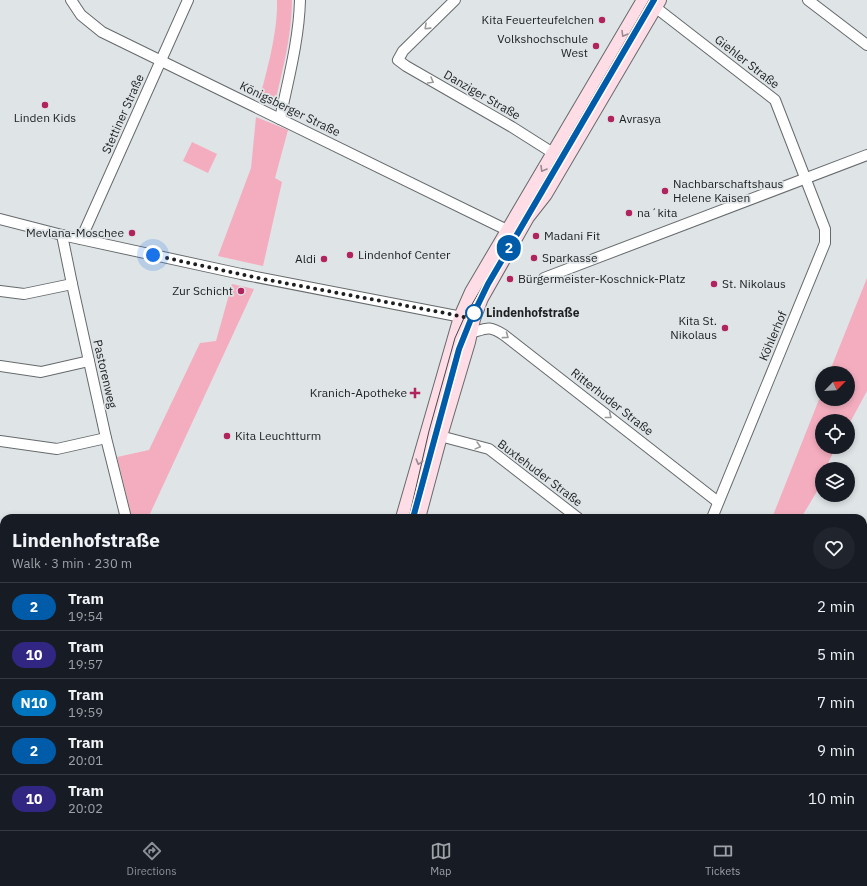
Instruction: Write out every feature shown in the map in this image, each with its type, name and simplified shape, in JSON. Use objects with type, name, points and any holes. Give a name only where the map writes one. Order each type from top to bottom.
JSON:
[{"type":"main road","points":[[404,514],[467,318],[472,292],[553,153],[649,2]]},
{"type":"main road","points":[[419,514],[470,333],[467,318],[481,298],[527,217],[545,194],[566,160],[649,2]]},
{"type":"street","name":"Königsberger Straße","points":[[71,0],[81,15],[102,32],[507,230]]},
{"type":"street","name":"Stettiner Straße","points":[[81,240],[188,0]]},
{"type":"street","points":[[280,118],[297,33],[300,0]]},
{"type":"street","name":"Danziger Straße","points":[[455,0],[403,51],[398,60],[512,127],[553,153]]},
{"type":"street","points":[[808,0],[867,45]]},
{"type":"street","name":"Giehler Straße","points":[[649,2],[775,100],[806,178]]},
{"type":"street","points":[[544,278],[867,155]]},
{"type":"street","name":"Köhlerhof","points":[[718,502],[825,243],[825,229],[806,178]]},
{"type":"street","points":[[0,219],[81,240],[254,277],[467,318]]},
{"type":"street","name":"Pastorenweg","points":[[62,235],[106,438],[125,514]]},
{"type":"street","points":[[0,291],[24,294],[72,284]]},
{"type":"street","name":"Ritterhuder Straße","points":[[470,333],[486,328],[494,328],[504,334],[718,502]]},
{"type":"street","points":[[0,366],[41,372],[89,361]]},
{"type":"street","name":"Buxtehuder Straße","points":[[440,436],[489,449],[573,514]]},
{"type":"street","points":[[0,441],[57,449],[106,438]]},
{"type":"street","points":[[714,514],[718,502]]},
{"type":"shaded area","points":[[277,0],[292,0],[292,13],[283,67],[274,107],[259,101],[274,38]]},
{"type":"shaded area","points":[[256,117],[288,130],[275,178],[282,182],[263,266],[218,256],[251,168]]},
{"type":"shaded area","points":[[192,142],[217,154],[208,173],[183,161]]},
{"type":"shaded area","points":[[867,278],[867,391],[855,414],[815,414],[815,454],[832,454],[829,462],[815,462],[815,495],[803,514],[774,514],[816,406],[855,406],[855,366],[832,366]]},
{"type":"shaded area","points":[[232,284],[254,289],[150,514],[131,514],[117,457],[149,450],[200,343],[216,341]]},
{"type":"tram line","points":[[410,514],[429,431],[455,338],[464,318],[649,0]]},
{"type":"tram line","name":"2","points":[[414,514],[454,366],[471,319],[488,284],[654,0]]},
{"type":"tram line","points":[[427,466],[459,349],[485,290]]},
{"type":"place","name":"Kita Feuerteufelchen","points":[[602,20]]},
{"type":"place","name":"Volkshochschule West","points":[[596,46]]},
{"type":"place","name":"Linden Kids","points":[[45,105]]},
{"type":"place","name":"Avrasya","points":[[611,119]]},
{"type":"place","name":"Nachbarschaftshaus Helene Kaisen","points":[[665,191]]},
{"type":"place","name":"na´kita","points":[[629,213]]},
{"type":"place","name":"Mevlana-Moschee","points":[[132,233]]},
{"type":"place","name":"Madani Fit","points":[[536,236]]},
{"type":"place","name":"Lindenhof Center","points":[[350,255]]},
{"type":"place","name":"Sparkasse","points":[[534,258]]},
{"type":"place","name":"Aldi","points":[[324,259]]},
{"type":"place","name":"Bürgermeister-Koschnick-Platz","points":[[510,279]]},
{"type":"place","name":"St. Nikolaus","points":[[714,284]]},
{"type":"place","name":"Zur Schicht","points":[[241,291]]},
{"type":"place","name":"Lindenhofstraße","points":[[474,313]]},
{"type":"place","name":"Kita St. Nikolaus","points":[[725,328]]},
{"type":"place","name":"Kranich-Apotheke","points":[[415,393]]},
{"type":"place","name":"Kita Leuchtturm","points":[[227,436]]},
{"type":"route","points":[[153,255],[258,278],[445,313],[464,318],[473,319],[476,311],[474,313]]}]
